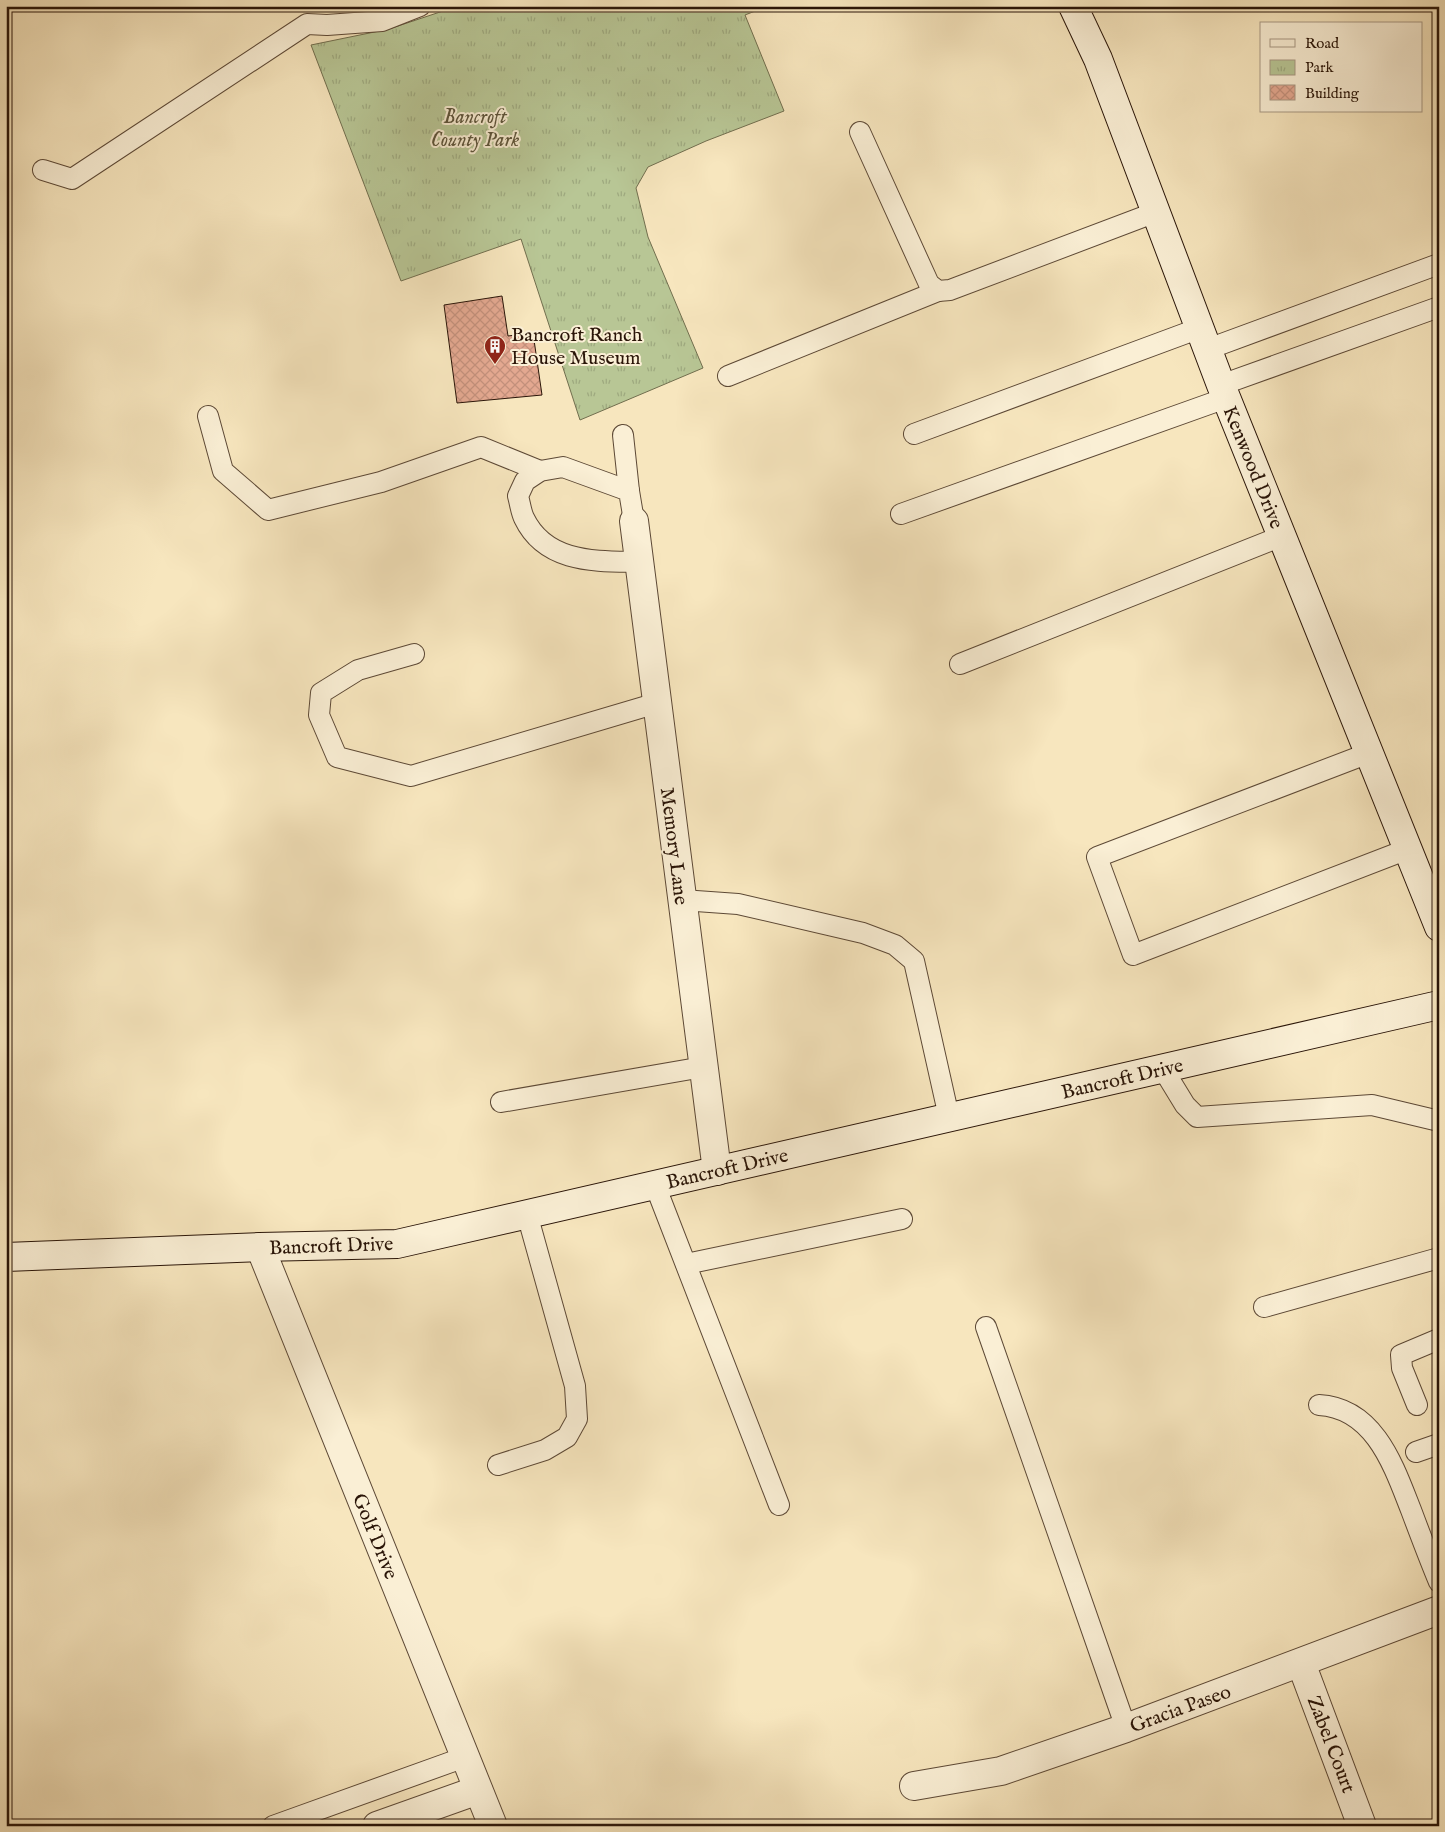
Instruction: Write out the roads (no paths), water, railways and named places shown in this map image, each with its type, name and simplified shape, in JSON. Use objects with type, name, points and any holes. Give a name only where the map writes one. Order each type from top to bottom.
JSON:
[{"type":"street","name":"Kenwood Drive","points":[[1073,6],[1098,59],[1224,392],[1439,927]]},
{"type":"street","name":"Memory Lane","points":[[634,521],[717,1171]]},
{"type":"street","name":"Bancroft Drive","points":[[6,1257],[260,1247],[397,1244],[949,1117],[1438,1009]]},
{"type":"street","name":"Golf Drive","points":[[260,1247],[493,1826]]},
{"type":"street","name":"Gracia Paseo","points":[[914,1786],[1001,1771],[1126,1728],[1439,1610]]},
{"type":"street","name":"Zabel Court","points":[[1301,1663],[1362,1826]]},
{"type":"street","points":[[378,1826],[478,1790]]},
{"type":"lane","points":[[43,170],[72,179],[307,24],[326,25],[382,21],[420,6]]},
{"type":"lane","points":[[860,132],[929,284],[938,291]]},
{"type":"lane","points":[[728,376],[938,291],[950,290],[1156,212]]},
{"type":"lane","points":[[914,434],[1204,338],[1439,264]]},
{"type":"lane","points":[[901,514],[1224,392],[1439,307]]},
{"type":"lane","points":[[208,416],[223,471],[268,510],[381,482],[481,447],[540,471]]},
{"type":"lane","points":[[623,435],[634,521]]},
{"type":"lane","points":[[629,491],[562,467],[540,471],[525,481],[518,496],[524,518],[536,535],[560,553],[584,561],[639,562]]},
{"type":"lane","points":[[960,664],[1282,536]]},
{"type":"lane","points":[[414,654],[358,670],[321,693],[319,715],[337,757],[411,776],[657,704]]},
{"type":"lane","points":[[1369,753],[1097,858],[1133,955],[1408,849]]},
{"type":"lane","points":[[682,900],[738,904],[864,933],[895,945],[914,961],[949,1117]]},
{"type":"lane","points":[[501,1102],[704,1067]]},
{"type":"lane","points":[[1163,1069],[1185,1105],[1197,1117],[1372,1105],[1439,1121]]},
{"type":"lane","points":[[655,1185],[779,1505]]},
{"type":"lane","points":[[498,1464],[545,1450],[567,1437],[576,1419],[575,1386],[527,1214]]},
{"type":"lane","points":[[686,1264],[902,1219]]},
{"type":"lane","points":[[1264,1307],[1439,1258]]},
{"type":"lane","points":[[986,1327],[1126,1728]]},
{"type":"lane","points":[[1417,1405],[1402,1368],[1401,1355],[1439,1339]]},
{"type":"lane","points":[[1320,1405],[1332,1405],[1346,1410],[1360,1420],[1389,1456],[1439,1582]]},
{"type":"lane","points":[[1416,1452],[1439,1444]]},
{"type":"lane","points":[[273,1826],[465,1757]]},
{"type":"place","name":"Bancroft Ranch House Museum","points":[[495,365]]},
{"type":"park label","name":"Bancroft County Park","points":[[475,128]]}]
